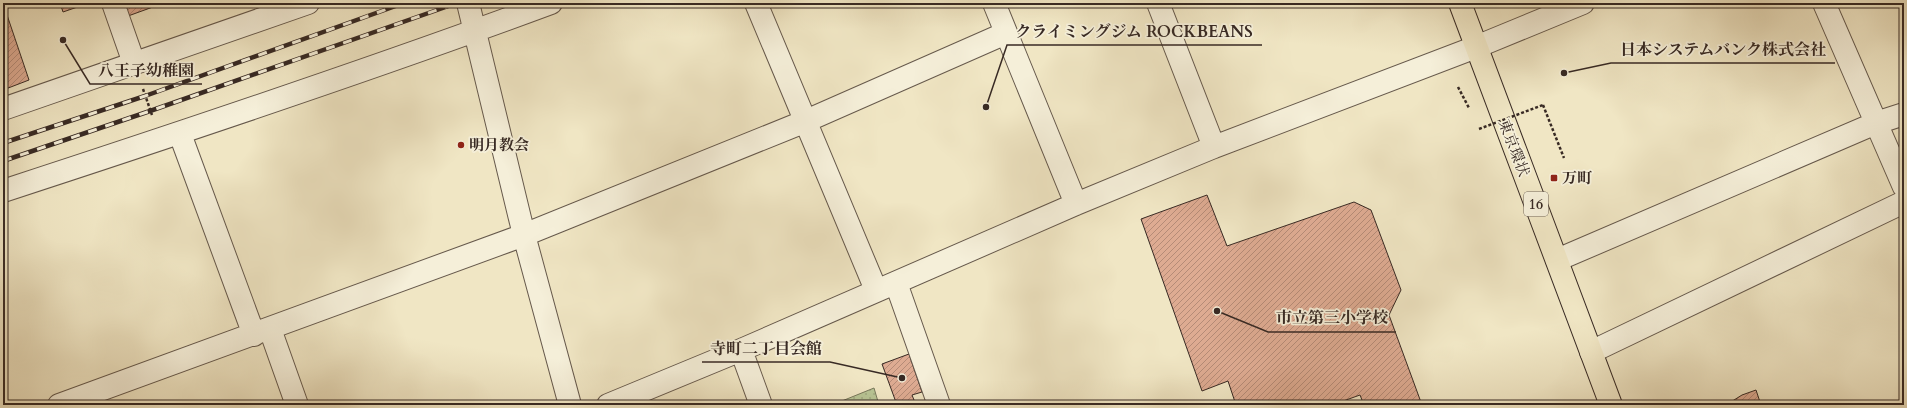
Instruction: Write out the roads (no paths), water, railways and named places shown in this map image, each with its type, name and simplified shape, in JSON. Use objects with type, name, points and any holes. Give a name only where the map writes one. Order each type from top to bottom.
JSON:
[{"type":"highway","name":"東京環状","points":[[1460,3],[1611,405]]},
{"type":"street","points":[[113,3],[134,63]]},
{"type":"street","points":[[3,109],[308,3]]},
{"type":"street","points":[[468,3],[524,235],[570,405]]},
{"type":"street","points":[[3,192],[170,137],[474,32],[551,3]]},
{"type":"street","points":[[756,3],[806,121],[886,287],[939,405]]},
{"type":"street","points":[[994,3],[1076,204]]},
{"type":"street","points":[[1158,3],[1214,147]]},
{"type":"street","points":[[608,405],[645,398],[741,350],[1076,204],[1214,147],[1476,47],[1582,3]]},
{"type":"street","points":[[1824,3],[1904,187]]},
{"type":"street","points":[[59,405],[524,235],[806,121],[1006,33]]},
{"type":"street","points":[[1557,260],[1876,123],[1904,114]]},
{"type":"street","points":[[170,137],[297,405]]},
{"type":"street","points":[[1591,352],[1904,202]]},
{"type":"street","points":[[741,350],[761,405]]},
{"type":"railway","points":[[3,143],[145,96],[404,3]]},
{"type":"railway","points":[[3,161],[457,3]]},
{"type":"place","name":"八王子幼稚園","points":[[63,40]]},
{"type":"place","name":"日本システムバンク株式会社","points":[[1564,73]]},
{"type":"place","name":"クライミングジム ROCKBEANS","points":[[986,107]]},
{"type":"place","name":"明月教会","points":[[461,145]]},
{"type":"place","name":"万町","points":[[1554,178]]},
{"type":"place","name":"市立第三小学校","points":[[1217,311]]},
{"type":"place","name":"寺町二丁目会館","points":[[902,378]]}]
